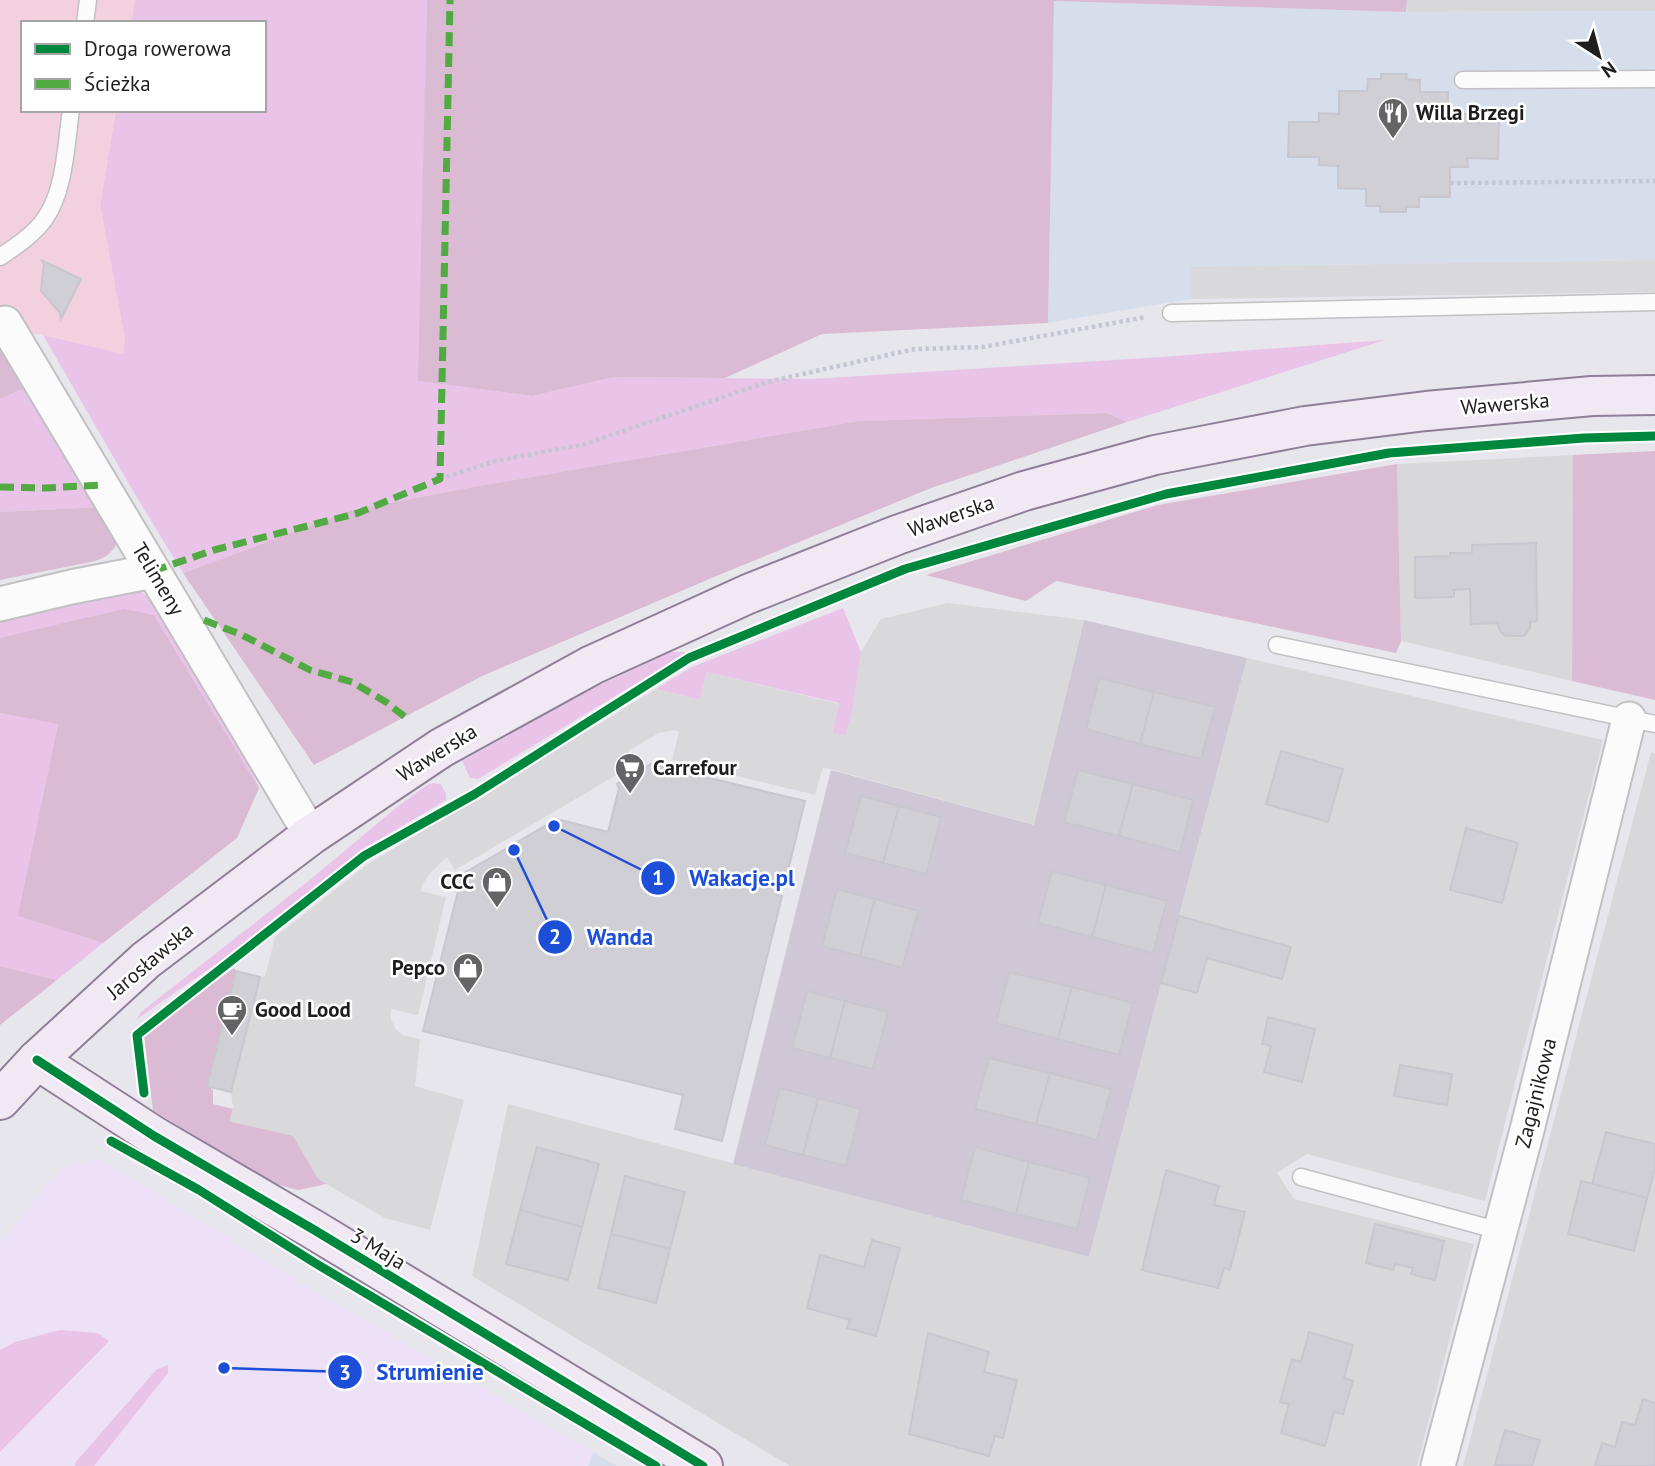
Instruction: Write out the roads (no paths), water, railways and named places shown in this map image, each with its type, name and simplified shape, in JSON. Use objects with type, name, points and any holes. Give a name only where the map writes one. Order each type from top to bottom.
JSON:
[{"type":"main road","name":"Wawerska","points":[[312,835],[441,748],[592,665],[748,594],[897,535],[1024,491],[1154,455],[1305,426],[1426,411],[1592,396],[1655,395]]},
{"type":"main road","name":"Jarosławska","points":[[0,1100],[37,1060],[146,960],[312,835]]},
{"type":"main road","name":"3 Maja","points":[[37,1060],[154,1136],[703,1466]]},
{"type":"street","name":"Telimeny","points":[[3,319],[312,835]]},
{"type":"street","points":[[0,604],[153,571]]},
{"type":"street","name":"Zagajnikowa","points":[[1438,1466],[1500,1231],[1642,722]]},
{"type":"lane","points":[[85,21],[88,0]]},
{"type":"lane","points":[[1463,80],[1655,79]]},
{"type":"lane","points":[[0,257],[19,245],[46,218],[59,189],[71,112]]},
{"type":"lane","points":[[1171,313],[1655,302]]},
{"type":"lane","points":[[1277,645],[1642,722]]},
{"type":"lane","points":[[1301,1177],[1500,1231]]},
{"type":"place","name":"Willa Brzegi","points":[[1393,140]]},
{"type":"place","name":"Carrefour","points":[[630,795]]},
{"type":"place","name":"Wakacje.pl","points":[[554,826]]},
{"type":"place","name":"Wanda","points":[[514,850]]},
{"type":"place","name":"CCC","points":[[497,909]]},
{"type":"place","name":"Pepco","points":[[468,995]]},
{"type":"place","name":"Good Lood","points":[[232,1037]]},
{"type":"place","name":"Strumienie","points":[[224,1368]]}]
